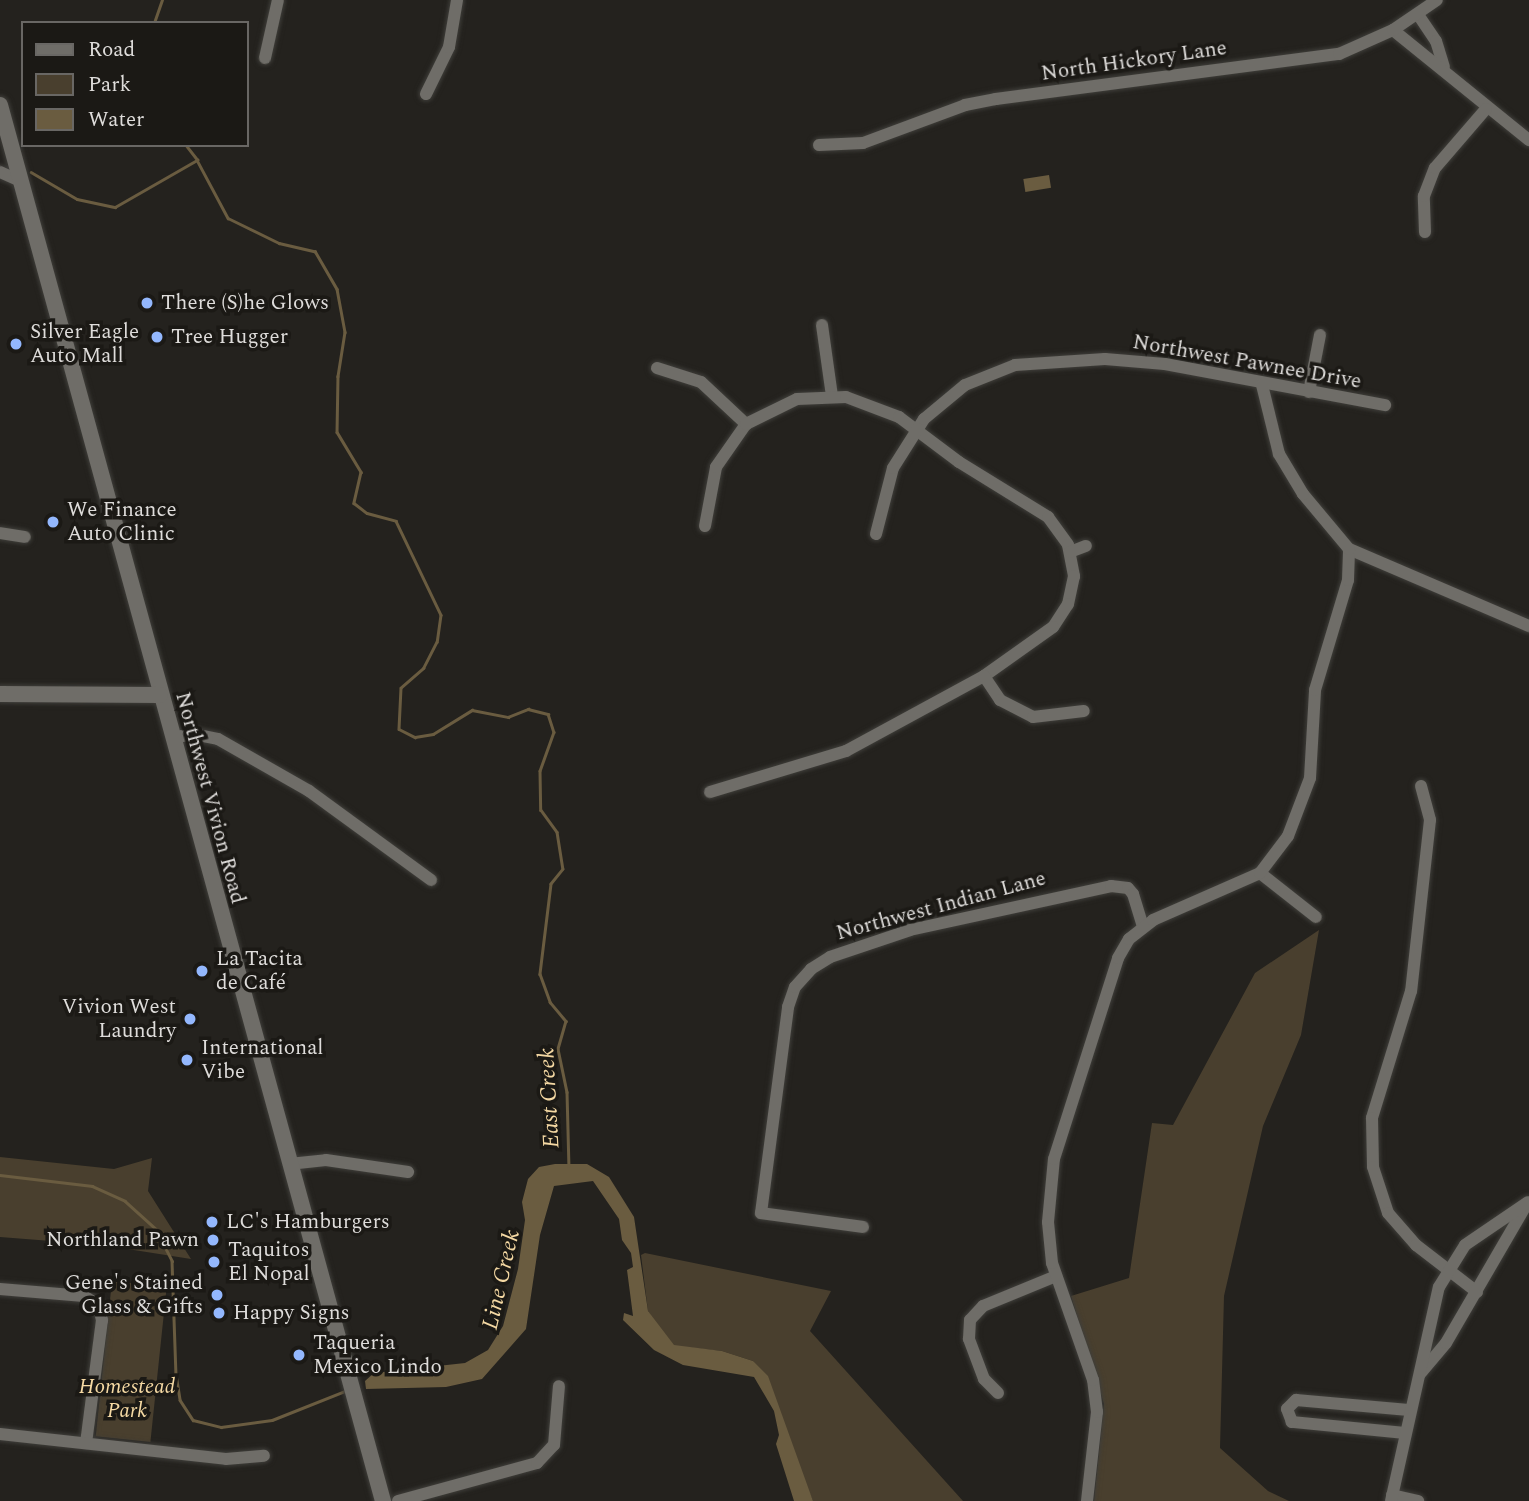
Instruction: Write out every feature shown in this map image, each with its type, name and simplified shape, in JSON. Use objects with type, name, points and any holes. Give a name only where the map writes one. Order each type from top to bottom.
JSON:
[{"type":"main road","name":"Northwest Vivion Road","points":[[0,104],[383,1501]]},
{"type":"main road","points":[[0,694],[160,695]]},
{"type":"street","points":[[265,58],[278,0]]},
{"type":"street","points":[[426,94],[449,47],[457,0]]},
{"type":"street","name":"North Hickory Lane","points":[[819,145],[863,143],[965,105],[996,99],[1339,54],[1419,16],[1437,0]]},
{"type":"street","points":[[1419,16],[1436,41],[1444,67]]},
{"type":"street","points":[[1393,30],[1444,67],[1486,109],[1529,141]]},
{"type":"street","points":[[1425,232],[1424,196],[1436,168],[1486,109]]},
{"type":"street","points":[[0,173],[20,181]]},
{"type":"street","points":[[822,325],[832,396]]},
{"type":"street","points":[[1309,392],[1320,335]]},
{"type":"street","name":"Northwest Pawnee Drive","points":[[876,534],[893,468],[915,430],[965,385],[997,369],[1032,361],[1135,360],[1262,385],[1385,405]]},
{"type":"street","points":[[657,368],[701,382],[746,424]]},
{"type":"street","points":[[1262,385],[1279,454],[1304,494],[1349,549],[1529,626]]},
{"type":"street","points":[[705,526],[716,467],[746,424],[777,406],[832,396],[870,403],[1048,517],[1061,530],[1070,552],[1072,590],[1061,616],[1043,637],[984,676],[846,751],[710,792]]},
{"type":"street","points":[[0,533],[25,537]]},
{"type":"street","points":[[1070,552],[1086,546]]},
{"type":"street","points":[[1087,1501],[1097,1439],[1094,1391],[1056,1276],[1048,1233],[1054,1159],[1118,958],[1143,926],[1260,873],[1280,850],[1310,778],[1315,690],[1342,608],[1349,549]]},
{"type":"street","points":[[984,676],[1000,700],[1033,717],[1084,710]]},
{"type":"street","points":[[172,738],[193,734],[218,739],[309,791],[431,880]]},
{"type":"street","points":[[1421,786],[1430,820],[1411,991],[1372,1118],[1373,1167],[1388,1213],[1416,1245],[1477,1292]]},
{"type":"street","points":[[1260,873],[1315,917]]},
{"type":"street","name":"Northwest Indian Lane","points":[[863,1227],[761,1213],[788,1007],[795,987],[811,969],[830,957],[910,930],[1111,886],[1128,888],[1143,926]]},
{"type":"street","points":[[289,1164],[326,1160],[408,1172]]},
{"type":"street","points":[[1418,1501],[1392,1498],[1409,1410],[1420,1375],[1439,1287],[1465,1245],[1529,1201]]},
{"type":"street","points":[[1420,1375],[1446,1343],[1529,1201]]},
{"type":"street","points":[[998,1393],[984,1379],[969,1339],[970,1321],[983,1306],[1056,1276]]},
{"type":"street","points":[[0,1289],[85,1296],[98,1305],[102,1320],[86,1443]]},
{"type":"street","points":[[398,1501],[537,1463],[554,1445],[559,1386]]},
{"type":"street","points":[[1405,1433],[1292,1422],[1287,1409],[1296,1401],[1409,1410]]},
{"type":"street","points":[[0,1434],[226,1459],[264,1456]]},
{"type":"green space","points":[[1319,930],[1301,1035],[1263,1126],[1224,1296],[1220,1448],[1268,1491],[1289,1501],[1094,1501],[1104,1404],[1071,1296],[1129,1278],[1152,1123],[1173,1125],[1255,973]]},
{"type":"green space","points":[[0,1157],[114,1169],[152,1158],[148,1191],[191,1259],[102,1245],[0,1237]]},
{"type":"green space","points":[[645,1253],[831,1291],[810,1331],[963,1501],[813,1501],[753,1361],[722,1351],[674,1346],[660,1331],[648,1311],[641,1255]]},
{"type":"green space","name":"Homestead Park","points":[[112,1281],[167,1287],[150,1442],[96,1436]]},
{"type":"water","points":[[1049,175],[1051,188],[1025,192],[1023,179]]},
{"type":"water","points":[[587,1164],[609,1177],[634,1217],[648,1311],[674,1345],[722,1351],[753,1361],[768,1376],[813,1501],[794,1501],[776,1444],[779,1435],[774,1411],[754,1377],[683,1365],[654,1350],[623,1320],[624,1313],[633,1316],[627,1270],[633,1267],[631,1253],[622,1240],[619,1219],[593,1181],[554,1186],[540,1235],[526,1329],[482,1379],[446,1387],[366,1389],[365,1381],[374,1373],[465,1363],[488,1350],[503,1326],[518,1269],[525,1220],[522,1202],[528,1179],[539,1167]]},
{"type":"waterway","points":[[155,21],[162,0]]},
{"type":"waterway","points":[[188,147],[197,159]]},
{"type":"waterway","name":"East Creek","points":[[31,172],[77,199],[115,207],[197,160],[228,218],[279,243],[315,251],[337,289],[345,332],[338,376],[337,432],[361,472],[354,503],[367,513],[396,521],[441,615],[437,642],[424,668],[401,688],[399,729],[415,737],[433,734],[472,710],[508,717],[528,709],[548,714],[554,732],[540,771],[541,810],[557,832],[563,869],[551,884],[540,974],[550,1002],[566,1021],[558,1049],[567,1092],[569,1166]]},
{"type":"waterway","name":"Line Creek","points":[[0,1175],[92,1186],[125,1201],[156,1229],[172,1261],[176,1374],[180,1400],[193,1420],[221,1427],[272,1420],[345,1391]]},
{"type":"place","name":"There (S)he Glows","points":[[147,303]]},
{"type":"place","name":"Tree Hugger","points":[[157,337]]},
{"type":"place","name":"Silver Eagle Auto Mall","points":[[16,344]]},
{"type":"place","name":"We Finance Auto Clinic","points":[[53,522]]},
{"type":"place","name":"La Tacita de Café","points":[[202,971]]},
{"type":"place","name":"Vivion West Laundry","points":[[190,1019]]},
{"type":"place","name":"International Vibe","points":[[187,1060]]},
{"type":"place","name":"LC's Hamburgers","points":[[212,1222]]},
{"type":"place","name":"Northland Pawn","points":[[213,1240]]},
{"type":"place","name":"Taquitos El Nopal","points":[[214,1262]]},
{"type":"place","name":"Gene's Stained Glass & Gifts","points":[[217,1295]]},
{"type":"place","name":"Happy Signs","points":[[219,1313]]},
{"type":"place","name":"Taqueria Mexico Lindo","points":[[299,1355]]}]
